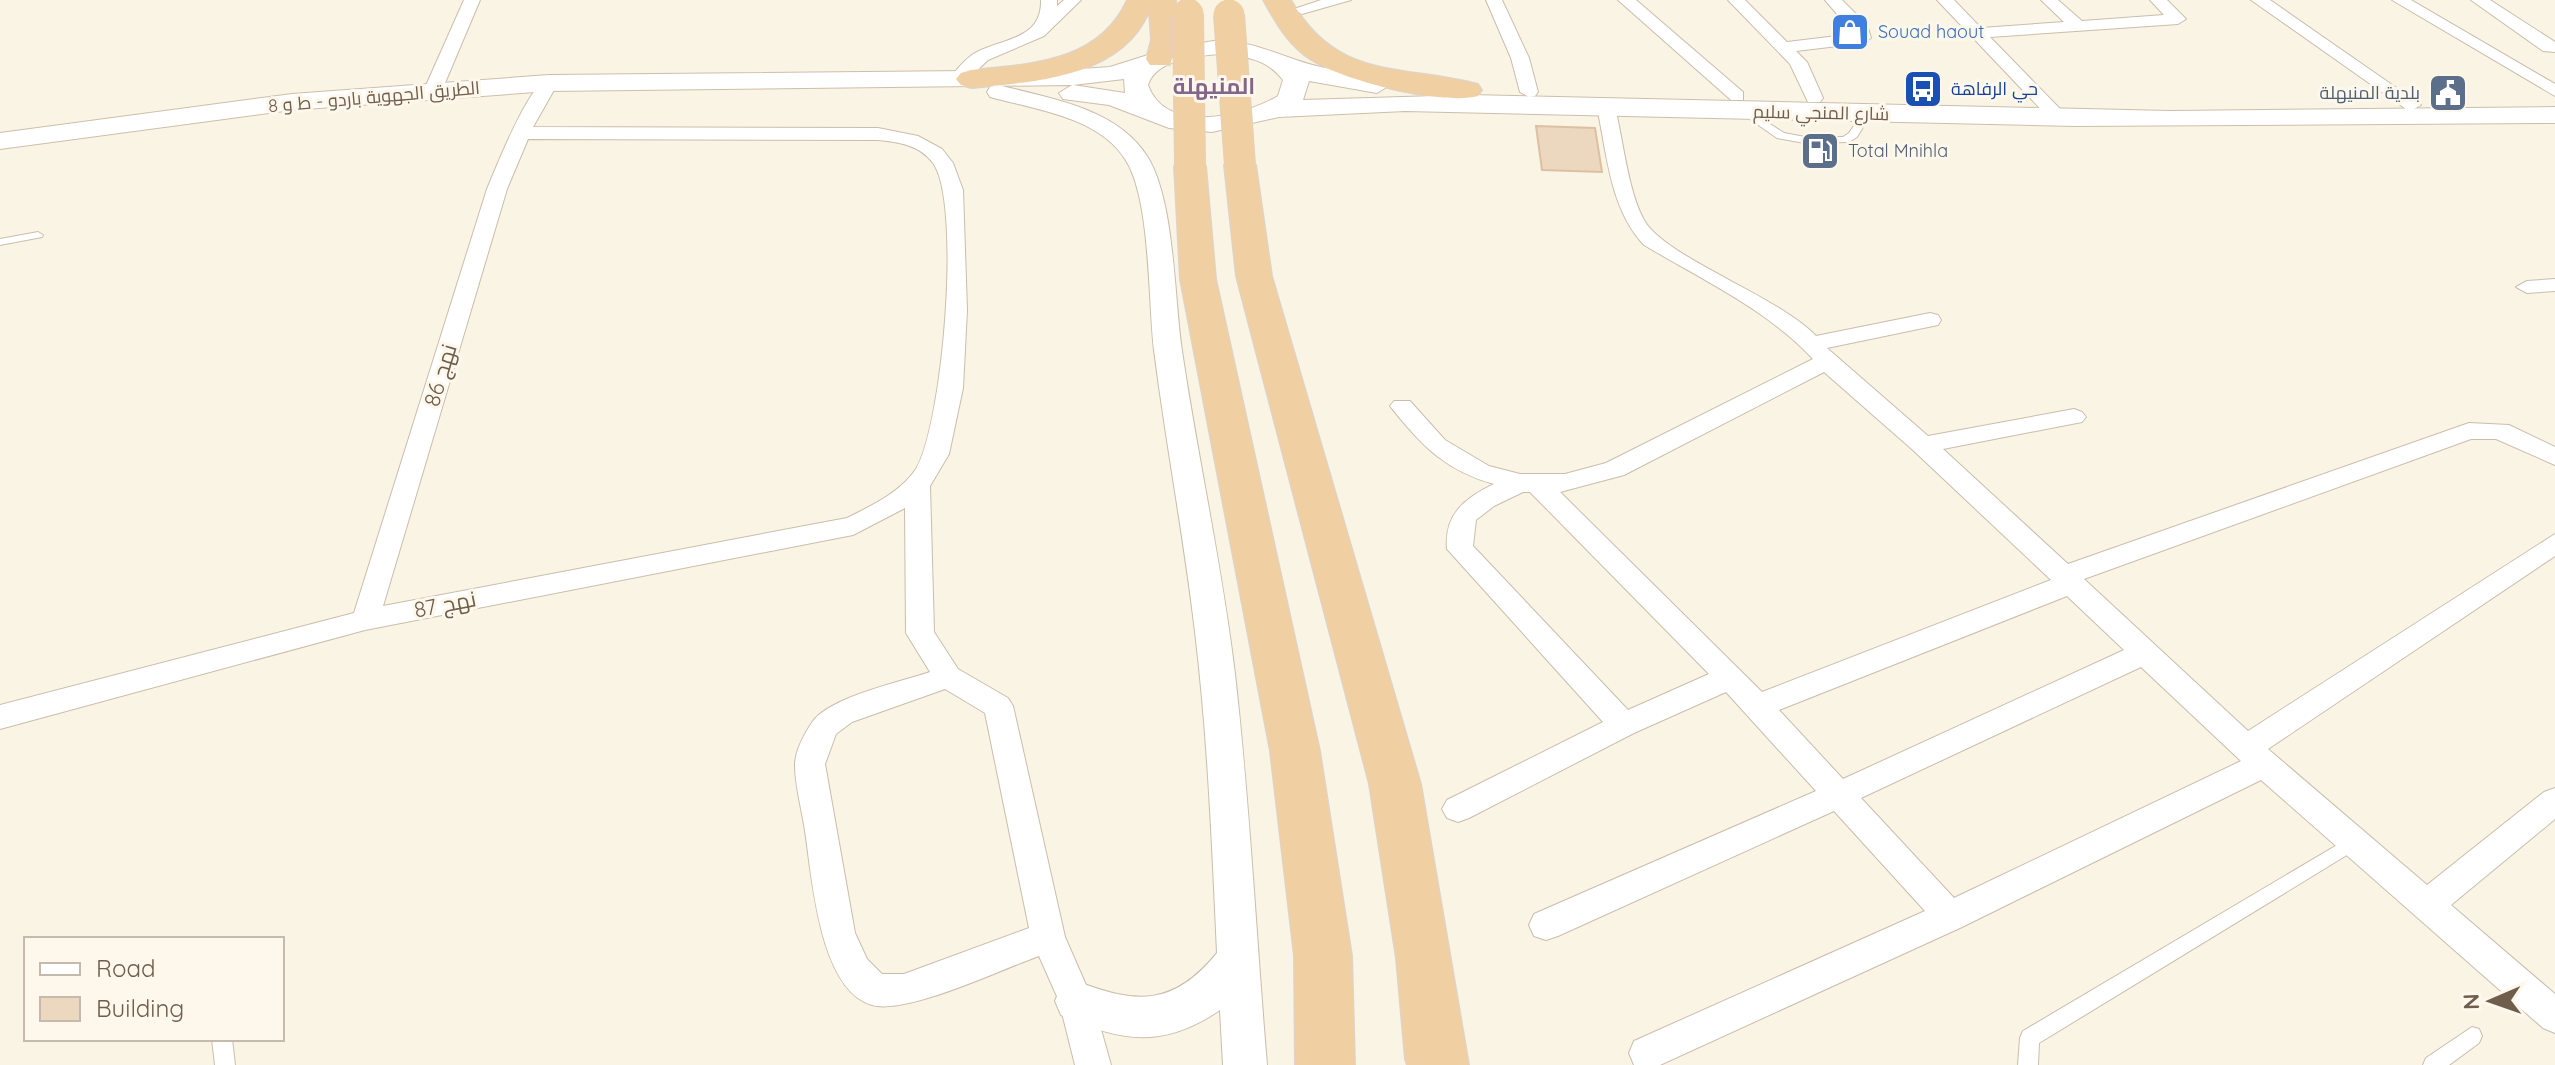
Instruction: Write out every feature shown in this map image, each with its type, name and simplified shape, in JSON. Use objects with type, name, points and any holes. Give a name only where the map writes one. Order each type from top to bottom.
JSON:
[{"type":"highway","points":[[976,83],[1090,56],[1126,32],[1137,16],[1141,0]]},
{"type":"highway","points":[[1258,0],[1266,42],[1284,65]]},
{"type":"highway","points":[[1290,4],[1298,35],[1319,53],[1344,65],[1393,79],[1467,90]]},
{"type":"highway","points":[[1155,62],[1179,5]]},
{"type":"highway","points":[[1179,5],[1198,279],[1295,751],[1323,956],[1325,1065]]},
{"type":"highway","points":[[1227,8],[1240,165],[1254,276],[1395,784],[1425,958],[1437,1062]]},
{"type":"main road","name":"الطريق الجهوية باردو - ط و 8","points":[[749,83],[881,91],[1089,77],[1155,62],[1178,52],[1220,47],[1242,49],[1284,65]]},
{"type":"main road","points":[[1151,109],[1140,98],[1136,87],[1140,75],[1155,62]]},
{"type":"main road","name":"شارع المنجي سليم","points":[[1284,65],[1371,84],[1866,114],[2555,100]]},
{"type":"main road","points":[[1279,109],[1296,90],[1284,65]]},
{"type":"main road","name":"الطريق الجهوية باردو - ط و 8","points":[[0,141],[292,102],[549,83],[976,83],[1088,94],[1133,102],[1187,122],[1214,124],[1243,122],[1279,109]]},
{"type":"main road","name":"شارع المنجي سليم","points":[[1279,109],[1375,103],[1606,107],[1740,104],[1814,98],[2295,120],[2555,115]]},
{"type":"street","points":[[433,90],[472,0]]},
{"type":"street","points":[[1045,26],[1051,8],[1049,0]]},
{"type":"street","points":[[1073,0],[1029,40],[980,57],[976,83],[1067,112],[1111,132],[1138,160],[1144,177],[1210,612],[1224,756],[1245,1065]]},
{"type":"street","points":[[1290,4],[1343,0]]},
{"type":"street","points":[[1494,0],[1520,58],[1529,92]]},
{"type":"street","points":[[1626,0],[1740,104]]},
{"type":"street","points":[[1736,0],[1785,47],[1805,74],[1814,98]]},
{"type":"street","points":[[1785,47],[1863,38],[1861,29],[1833,0]]},
{"type":"street","points":[[1945,0],[2053,111]]},
{"type":"street","points":[[2049,0],[2079,27]]},
{"type":"street","points":[[1980,33],[2178,19],[2158,0]]},
{"type":"street","points":[[2259,0],[2412,105]]},
{"type":"street","points":[[2400,0],[2555,91]]},
{"type":"street","points":[[2479,0],[2554,51]]},
{"type":"street","points":[[2507,62],[2554,51]]},
{"type":"street","name":"نهج 86","points":[[365,620],[497,189],[521,133],[549,83]]},
{"type":"street","points":[[1606,107],[1637,226],[1651,241],[1784,320],[2068,579],[2255,756],[2555,1016]]},
{"type":"street","points":[[521,133],[878,134],[912,140],[938,154],[954,183],[956,209],[951,389],[943,442],[917,484],[920,633],[948,677],[998,706],[1048,937],[1076,1001],[1093,1065]]},
{"type":"street","points":[[2527,287],[2555,285]]},
{"type":"street","points":[[1402,406],[1436,446],[1480,472],[1529,483],[1579,481],[1615,469],[1819,352],[1930,320]]},
{"type":"street","points":[[1923,445],[2074,417]]},
{"type":"street","points":[[1758,706],[2068,579],[2469,431],[2500,431],[2555,457]]},
{"type":"street","points":[[1529,483],[1730,677],[1950,916]]},
{"type":"street","points":[[1529,483],[1473,505],[1461,517],[1456,532],[1460,549],[1624,725]]},
{"type":"street","name":"نهج 87","points":[[0,717],[365,620],[853,526],[892,505],[917,484]]},
{"type":"street","points":[[1647,1053],[1950,916],[2255,756],[2555,543]]},
{"type":"street","points":[[1546,925],[1840,794],[2146,652]]},
{"type":"street","points":[[948,677],[842,714],[826,726],[816,742],[810,764],[812,791],[838,934],[855,970],[875,990],[904,990],[1048,937]]},
{"type":"street","points":[[1458,809],[1624,725],[1730,677]]},
{"type":"street","points":[[2426,905],[2555,801]]},
{"type":"street","points":[[1076,1001],[1098,1013],[1124,1019],[1151,1018],[1178,1012],[1202,999],[1222,982],[1237,960]]},
{"type":"lane","points":[[0,242],[38,235]]},
{"type":"lane","points":[[2028,1065],[2030,1038],[2354,842]]},
{"type":"lane","points":[[2433,1065],[2472,1036]]},
{"type":"lane","points":[[222,1041],[225,1065]]},
{"type":"building","points":[[1536,126],[1595,128],[1602,172],[1542,170]]},
{"type":"place","name":"Souad haout","points":[[1850,32]]},
{"type":"place","name":"حي الرفاهة","points":[[1923,89]]},
{"type":"place","name":"بلدية المنيهلة","points":[[2448,93]]},
{"type":"place","name":"Total Mnihla","points":[[1820,151]]},
{"type":"district","name":"المنيهلة","points":[[1214,86]]}]
